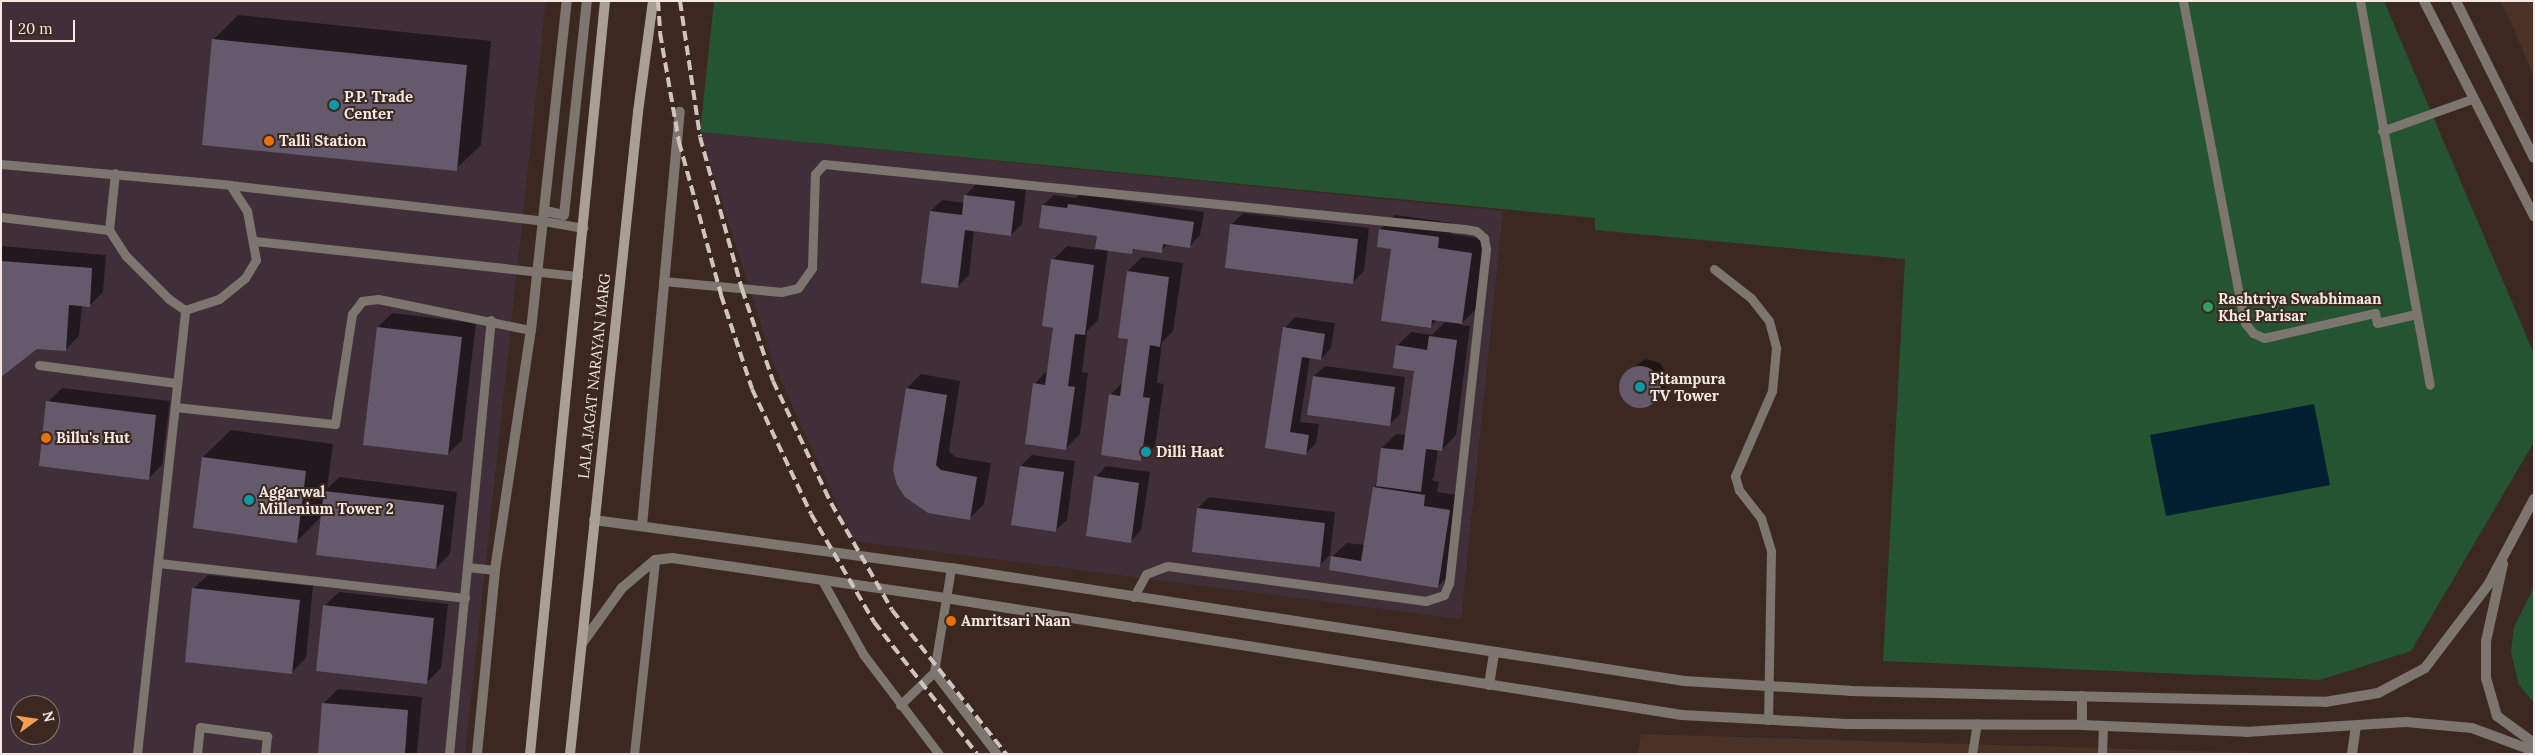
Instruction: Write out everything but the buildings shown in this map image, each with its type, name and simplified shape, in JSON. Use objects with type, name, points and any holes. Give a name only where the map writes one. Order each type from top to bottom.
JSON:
[{"type":"main road","name":"LALA JAGAT NARAYAN MARG","points":[[530,754],[605,1]]},
{"type":"main road","name":"LALA JAGAT NARAYAN MARG","points":[[570,754],[638,112],[653,1]]},
{"type":"street","points":[[476,754],[495,570],[531,330],[567,1]]},
{"type":"street","points":[[544,216],[564,215],[587,1]]},
{"type":"street","points":[[2424,1],[2472,99],[2534,216]]},
{"type":"street","points":[[2456,1],[2534,158]]},
{"type":"street","points":[[642,526],[680,112]]},
{"type":"street","points":[[594,520],[951,568],[1684,681],[1771,686],[2325,702],[2378,693],[2426,668],[2488,585],[2534,499]]},
{"type":"street","points":[[2506,550],[2486,641],[2486,678],[2497,716],[2534,744]]},
{"type":"street","points":[[583,642],[622,588],[655,560],[672,558],[823,582],[945,598],[1489,686],[1682,715],[1768,720],[2082,725],[2246,732],[2406,722],[2472,728],[2534,751]]},
{"type":"street","points":[[1489,686],[1494,653]]},
{"type":"street","points":[[2082,696],[2082,725]]},
{"type":"street","points":[[2352,754],[2356,726]]},
{"type":"lane","points":[[2183,1],[2245,323],[2253,333],[2264,338],[2375,313],[2377,323],[2416,314]]},
{"type":"lane","points":[[2360,1],[2382,131],[2430,385]]},
{"type":"lane","points":[[2382,131],[2472,99]]},
{"type":"lane","points":[[1,164],[115,173],[544,216],[583,228]]},
{"type":"lane","points":[[663,281],[781,292],[798,288],[812,268],[815,174],[824,164],[1476,230],[1484,238],[1486,249],[1448,583],[1444,595],[1426,601],[1167,566],[1146,574],[1134,597]]},
{"type":"lane","points":[[115,173],[109,230],[126,256],[169,299],[185,310]]},
{"type":"lane","points":[[185,310],[219,299],[245,278],[256,260],[255,240],[247,211],[230,185]]},
{"type":"lane","points":[[1,218],[109,230]]},
{"type":"lane","points":[[255,240],[537,274],[578,276]]},
{"type":"lane","points":[[1714,269],[1751,298],[1769,321],[1776,348],[1772,390],[1736,476],[1739,490],[1761,518],[1771,551],[1771,686],[1768,720]]},
{"type":"lane","points":[[175,407],[335,424],[352,314],[362,301],[378,299],[491,320],[531,330]]},
{"type":"lane","points":[[137,754],[185,310]]},
{"type":"lane","points":[[449,754],[491,320]]},
{"type":"lane","points":[[39,365],[176,383]]},
{"type":"lane","points":[[634,754],[655,560]]},
{"type":"lane","points":[[158,563],[465,598]]},
{"type":"lane","points":[[467,567],[495,570]]},
{"type":"lane","points":[[900,705],[934,672],[951,568]]},
{"type":"lane","points":[[823,582],[863,654],[939,754]]},
{"type":"lane","points":[[934,672],[997,754]]},
{"type":"lane","points":[[1972,754],[1977,723]]},
{"type":"lane","points":[[2102,754],[2103,726]]},
{"type":"lane","points":[[197,754],[200,727],[267,736],[265,754]]},
{"type":"shaded area","points":[[1,1],[546,1],[465,754],[1,754]]},
{"type":"shaded area","points":[[2500,1],[2534,1],[2534,77],[2509,18]]},
{"type":"shaded area","name":"Dilli Haat","points":[[700,132],[1503,211],[1461,619],[854,541],[773,363]]},
{"type":"shaded area","points":[[1641,734],[2286,754],[1638,754]]},
{"type":"green space","name":"Rashtriya Swabhimaan Khel Parisar","points":[[714,1],[2384,1],[2534,354],[2534,442],[2411,651],[2320,680],[1883,661],[1905,259],[1595,230],[1595,218],[700,132]]},
{"type":"green space","points":[[2534,587],[2534,703],[2519,685],[2511,652],[2514,627]]},
{"type":"water","points":[[2314,404],[2330,485],[2166,516],[2150,435]]},
{"type":"railway","points":[[658,1],[660,33],[679,142],[721,295],[752,389],[811,514],[874,622],[977,754]]},
{"type":"railway","points":[[680,1],[700,137],[742,289],[773,381],[831,503],[892,610],[1006,754]]},
{"type":"place","name":"P.P. Trade Center","points":[[334,105]]},
{"type":"place","name":"Talli Station","points":[[269,141]]},
{"type":"place","name":"Rashtriya Swabhimaan Khel Parisar","points":[[2208,307]]},
{"type":"place","name":"Pitampura TV Tower","points":[[1640,387]]},
{"type":"place","name":"Billu's Hut","points":[[46,438]]},
{"type":"place","name":"Dilli Haat","points":[[1146,452]]},
{"type":"place","name":"Aggarwal Millenium Tower 2","points":[[249,500]]},
{"type":"place","name":"Amritsari Naan","points":[[951,621]]}]
